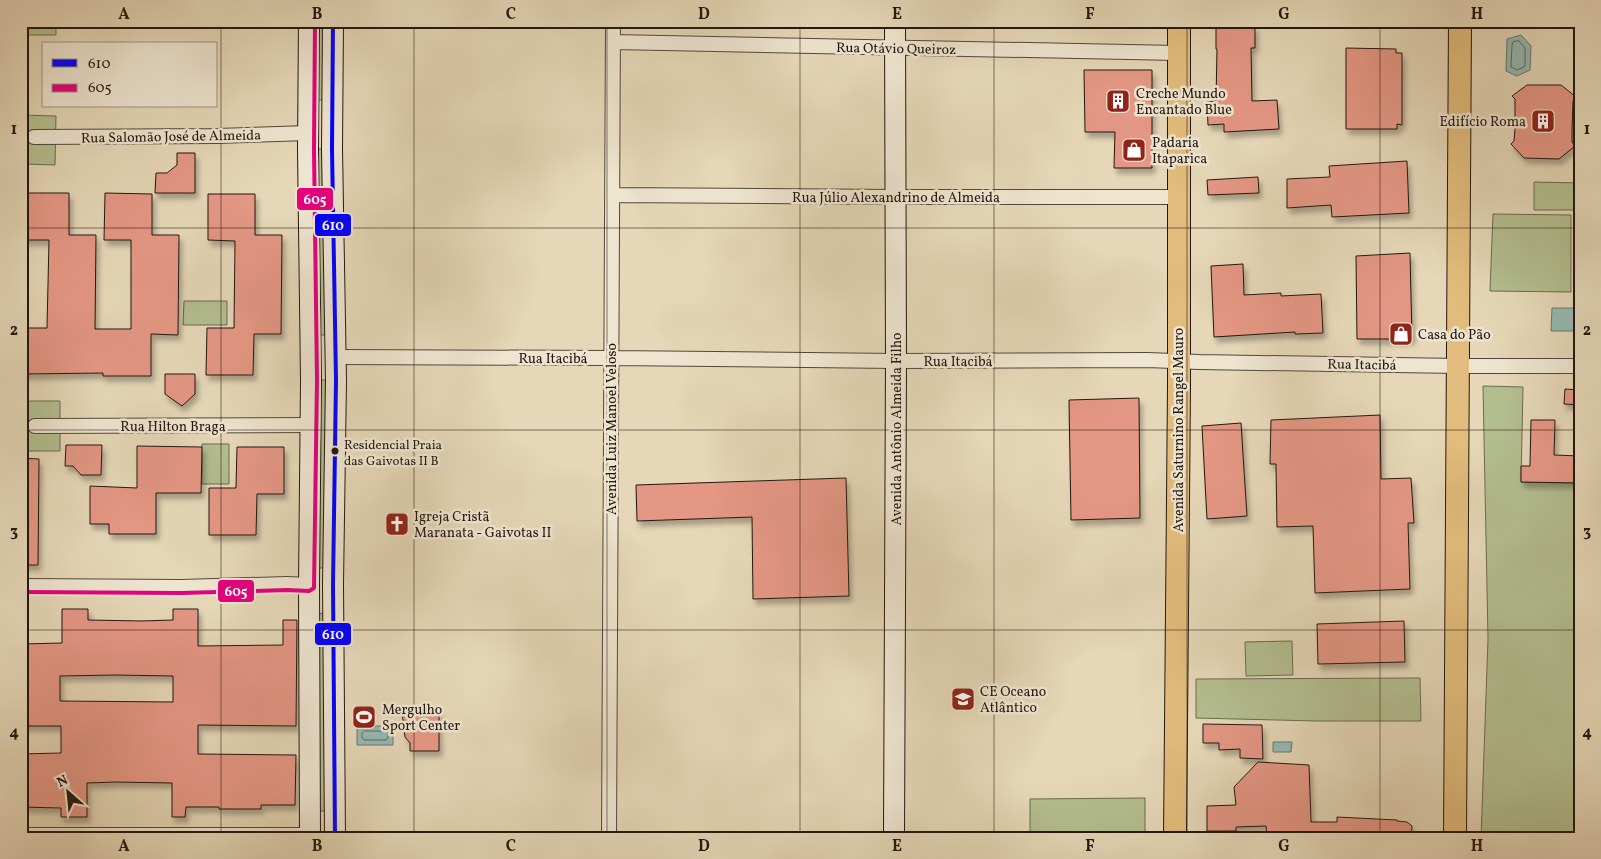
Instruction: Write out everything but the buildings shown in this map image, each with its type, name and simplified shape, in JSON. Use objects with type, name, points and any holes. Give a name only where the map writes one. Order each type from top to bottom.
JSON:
[{"type":"main road","name":"Avenida Saturnino Rangel Mauro","points":[[1175,838],[1179,361],[1178,21]]},
{"type":"main road","points":[[1455,838],[1460,21]]},
{"type":"street","points":[[309,21],[308,134],[311,356],[309,585],[310,837]]},
{"type":"street","points":[[21,835],[335,837],[333,21]]},
{"type":"street","name":"Avenida Luiz Manoel Veloso","points":[[609,838],[613,21]]},
{"type":"street","name":"Avenida Antônio Almeida Filho","points":[[894,838],[895,21]]},
{"type":"street","name":"Rua Otávio Queiroz","points":[[613,42],[1178,53]]},
{"type":"street","points":[[308,134],[332,134]]},
{"type":"street","name":"Rua Salomão José de Almeida","points":[[34,136],[308,134]]},
{"type":"street","name":"Rua Júlio Alexandrino de Almeida","points":[[613,195],[1178,197]]},
{"type":"street","points":[[311,356],[335,357]]},
{"type":"street","name":"Rua Itacibá","points":[[335,357],[896,361],[1147,360],[1458,366],[1580,366]]},
{"type":"street","name":"Rua Hilton Braga","points":[[35,426],[311,425]]},
{"type":"street","points":[[21,586],[181,587],[287,584],[333,585]]},
{"type":"green space","points":[[21,21],[56,21],[56,35],[21,35]]},
{"type":"green space","points":[[318,21],[324,21],[324,100],[317,100]]},
{"type":"green space","points":[[21,115],[56,116],[55,165],[21,164]]},
{"type":"green space","points":[[317,149],[323,149],[326,335],[320,335]]},
{"type":"green space","points":[[1534,182],[1580,183],[1580,210],[1534,210]]},
{"type":"green space","points":[[1493,214],[1571,215],[1571,292],[1490,291]]},
{"type":"green space","points":[[184,301],[227,301],[227,325],[183,325]]},
{"type":"green space","points":[[321,380],[326,380],[324,568],[318,568]]},
{"type":"green space","points":[[1483,386],[1523,387],[1521,482],[1580,483],[1580,838],[1481,838],[1488,639]]},
{"type":"green space","points":[[21,401],[60,401],[60,451],[21,451]]},
{"type":"green space","points":[[202,444],[229,444],[229,484],[202,484]]},
{"type":"green space","points":[[324,613],[325,811],[318,811],[318,614]]},
{"type":"green space","points":[[1292,641],[1293,675],[1246,676],[1245,642]]},
{"type":"green space","points":[[1420,678],[1421,721],[1196,718],[1196,679]]},
{"type":"green space","points":[[1145,798],[1145,838],[1030,838],[1030,799]]},
{"type":"water","points":[[1521,35],[1531,46],[1530,70],[1517,76],[1506,71],[1507,39]]},
{"type":"water","points":[[1552,308],[1574,308],[1574,331],[1551,331]]},
{"type":"water","points":[[357,726],[393,726],[393,745],[357,745]]},
{"type":"water","points":[[1273,742],[1292,742],[1291,752],[1273,752]]},
{"type":"transit line","name":"605","points":[[21,592],[181,593],[309,591],[314,588],[317,380],[314,149],[315,21]]},
{"type":"transit line","name":"610","points":[[333,21],[332,149],[336,380],[333,585],[335,838]]},
{"type":"place","name":"Creche Mundo Encantado Blue","points":[[1118,101]]},
{"type":"place","name":"Edifício Roma","points":[[1543,121]]},
{"type":"place","name":"Padaria Itaparica","points":[[1134,150]]},
{"type":"place","name":"Casa do Pão","points":[[1401,334]]},
{"type":"place","name":"Residencial Praia das Gaivotas II B","points":[[335,451]]},
{"type":"place","name":"Igreja Cristã Maranata - Gaivotas II","points":[[397,524]]},
{"type":"place","name":"CE Oceano Atlântico","points":[[963,699]]},
{"type":"place","name":"Mergulho Sport Center","points":[[364,717]]}]
